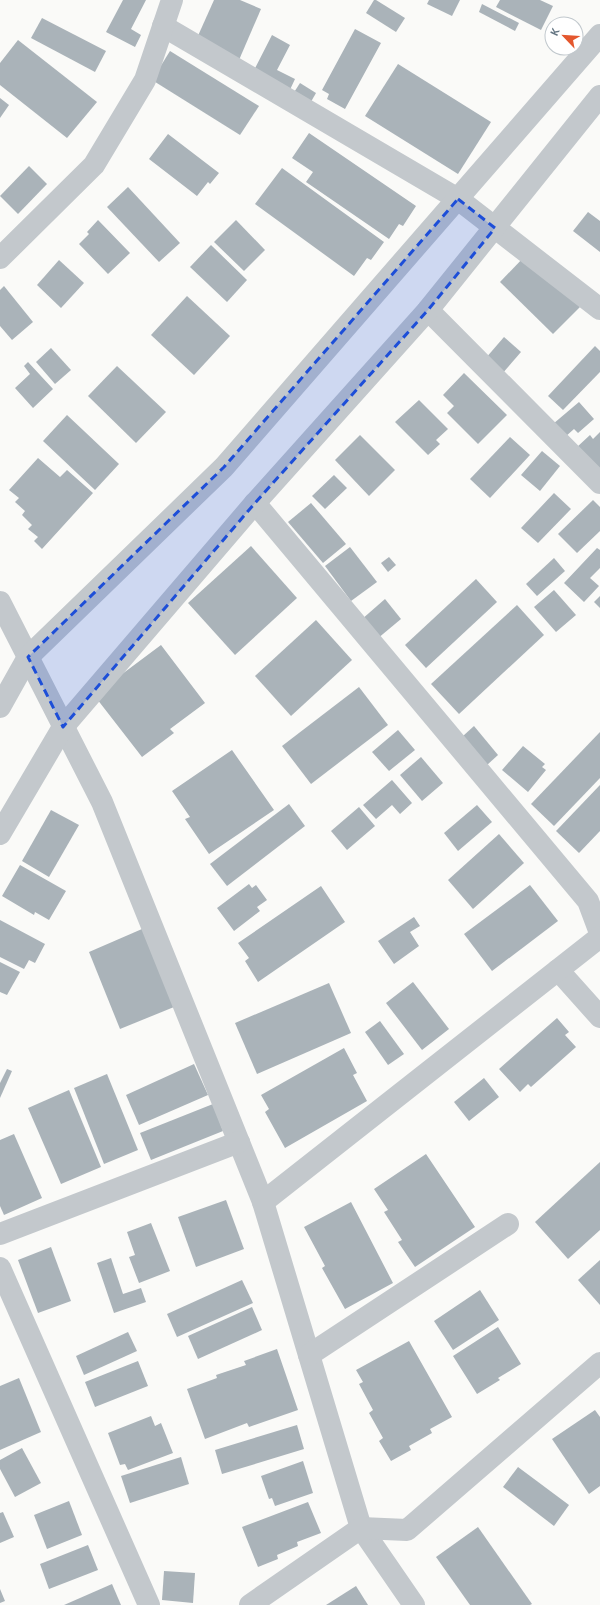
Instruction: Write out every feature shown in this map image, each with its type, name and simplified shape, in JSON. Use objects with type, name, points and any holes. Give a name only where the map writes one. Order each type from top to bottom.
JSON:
[{"type":"street","points":[[0,258],[94,165],[145,80],[172,0]]},
{"type":"street","points":[[163,26],[458,199],[600,309]]},
{"type":"street","points":[[0,707],[28,657],[224,467],[600,35]]},
{"type":"street","points":[[0,834],[63,727],[255,503],[428,310],[600,96]]},
{"type":"street","points":[[428,310],[600,483]]},
{"type":"street","points":[[255,503],[594,895],[600,933]]},
{"type":"street","points":[[0,602],[102,802],[263,1202],[361,1528],[414,1605]]},
{"type":"street","points":[[263,1202],[600,937]]},
{"type":"street","points":[[558,970],[600,1017]]},
{"type":"street","points":[[0,1234],[239,1142]]},
{"type":"street","points":[[309,1355],[508,1224]]},
{"type":"street","points":[[0,1268],[149,1605]]},
{"type":"street","points":[[250,1605],[361,1528],[407,1530],[600,1363]]},
{"type":"highlighted area","points":[[458,199],[495,228],[428,310],[255,503],[63,727],[28,657],[224,467]]},
{"type":"building","points":[[123,0],[146,0],[131,29],[141,35],[135,47],[106,32]]},
{"type":"building","points":[[214,0],[240,0],[261,9],[239,60],[197,38]]},
{"type":"building","points":[[374,0],[405,18],[396,32],[366,13]]},
{"type":"building","points":[[429,0],[460,0],[452,16],[427,4]]},
{"type":"building","points":[[500,0],[540,0],[553,6],[548,16],[544,16],[544,24],[541,30],[496,7]]},
{"type":"building","points":[[482,4],[519,23],[515,31],[479,12]]},
{"type":"building","points":[[42,18],[106,51],[95,72],[31,38]]},
{"type":"building","points":[[355,29],[381,43],[345,109],[327,99],[329,94],[322,90]]},
{"type":"building","points":[[272,35],[290,45],[277,70],[295,79],[288,94],[251,76]]},
{"type":"building","points":[[18,40],[97,102],[67,138],[0,85],[0,63]]},
{"type":"building","points":[[170,51],[259,106],[240,135],[152,80]]},
{"type":"building","points":[[398,64],[491,122],[458,174],[365,116]]},
{"type":"building","points":[[300,83],[316,93],[308,107],[291,97]]},
{"type":"building","points":[[0,98],[9,105],[0,118]]},
{"type":"building","points":[[309,133],[416,206],[403,226],[399,224],[389,239],[306,182],[313,172],[292,158]]},
{"type":"building","points":[[168,134],[219,173],[210,184],[208,182],[197,196],[149,159]]},
{"type":"building","points":[[29,166],[47,184],[18,214],[0,196]]},
{"type":"building","points":[[282,168],[384,242],[371,260],[367,258],[354,276],[255,204]]},
{"type":"building","points":[[128,187],[180,243],[159,262],[107,207]]},
{"type":"building","points":[[588,212],[600,221],[600,252],[573,231]]},
{"type":"building","points":[[98,220],[130,253],[108,274],[79,244],[89,234],[87,232]]},
{"type":"building","points":[[236,220],[265,250],[244,271],[214,242]]},
{"type":"building","points":[[211,245],[247,280],[227,302],[190,267]]},
{"type":"building","points":[[526,255],[580,307],[553,334],[500,282]]},
{"type":"building","points":[[59,260],[84,283],[61,308],[37,285]]},
{"type":"building","points":[[4,286],[33,322],[12,340],[0,326],[0,290]]},
{"type":"building","points":[[187,296],[230,336],[194,375],[151,335]]},
{"type":"building","points":[[504,337],[521,352],[502,374],[485,359]]},
{"type":"building","points":[[595,346],[600,351],[600,372],[563,410],[548,396]]},
{"type":"building","points":[[51,348],[71,370],[55,384],[36,362]]},
{"type":"building","points":[[28,362],[53,389],[33,408],[15,388],[30,374],[24,366]]},
{"type":"building","points":[[117,366],[166,412],[136,443],[88,396]]},
{"type":"building","points":[[464,373],[507,415],[478,444],[447,413],[454,406],[443,395]]},
{"type":"building","points":[[419,400],[448,429],[436,440],[440,444],[428,455],[395,422]]},
{"type":"building","points":[[579,402],[594,419],[578,433],[574,429],[565,437],[553,424]]},
{"type":"building","points":[[67,415],[119,464],[95,490],[43,441]]},
{"type":"building","points":[[600,432],[600,474],[576,448],[590,435],[593,439]]},
{"type":"building","points":[[360,435],[395,470],[369,496],[335,460]]},
{"type":"building","points":[[510,437],[530,455],[490,498],[470,479]]},
{"type":"building","points":[[542,451],[560,466],[540,491],[521,475]]},
{"type":"building","points":[[38,458],[60,477],[67,470],[93,493],[42,549],[34,541],[38,537],[28,529],[32,525],[22,515],[25,511],[15,502],[19,498],[9,490]]},
{"type":"building","points":[[334,475],[347,488],[325,509],[312,496]]},
{"type":"building","points":[[554,493],[571,509],[538,543],[521,528]]},
{"type":"building","points":[[593,500],[600,507],[600,531],[577,553],[558,534]]},
{"type":"building","points":[[311,503],[346,544],[323,563],[288,522]]},
{"type":"building","points":[[251,546],[297,598],[235,655],[188,603]]},
{"type":"building","points":[[350,547],[377,582],[351,601],[325,566]]},
{"type":"building","points":[[597,548],[600,550],[600,568],[590,578],[599,586],[584,602],[564,583]]},
{"type":"building","points":[[389,557],[396,565],[388,572],[381,563]]},
{"type":"building","points":[[554,558],[565,571],[537,596],[526,584]]},
{"type":"building","points":[[476,579],[497,602],[426,668],[405,645]]},
{"type":"building","points":[[554,590],[576,615],[556,632],[534,607]]},
{"type":"building","points":[[600,596],[600,608],[594,602]]},
{"type":"building","points":[[385,599],[401,619],[377,639],[361,620]]},
{"type":"building","points":[[517,605],[544,635],[459,714],[431,684]]},
{"type":"building","points":[[316,620],[352,660],[291,716],[255,676]]},
{"type":"building","points":[[161,645],[205,703],[170,729],[174,733],[142,757],[97,699],[102,689]]},
{"type":"building","points":[[359,687],[388,725],[311,784],[282,746]]},
{"type":"building","points":[[474,726],[498,755],[487,765],[463,736]]},
{"type":"building","points":[[398,730],[415,750],[389,771],[372,752]]},
{"type":"building","points":[[600,732],[600,778],[554,826],[531,804]]},
{"type":"building","points":[[523,746],[545,764],[542,767],[546,770],[528,792],[502,770]]},
{"type":"building","points":[[232,750],[274,810],[209,854],[185,819],[190,817],[172,791]]},
{"type":"building","points":[[421,757],[443,783],[422,801],[400,775]]},
{"type":"building","points":[[392,780],[412,803],[400,814],[392,805],[376,819],[363,805]]},
{"type":"building","points":[[600,785],[600,831],[579,853],[556,831]]},
{"type":"building","points":[[289,804],[305,826],[227,886],[210,864]]},
{"type":"building","points":[[477,805],[492,822],[458,851],[444,833]]},
{"type":"building","points":[[359,807],[375,826],[347,850],[331,831]]},
{"type":"building","points":[[51,810],[79,825],[49,877],[22,861]]},
{"type":"building","points":[[499,834],[524,863],[473,909],[448,880]]},
{"type":"building","points":[[20,865],[66,891],[49,920],[35,912],[34,915],[2,896]]},
{"type":"building","points":[[249,884],[252,888],[256,885],[267,900],[257,907],[260,911],[234,931],[217,908]]},
{"type":"building","points":[[530,885],[558,921],[492,971],[464,934]]},
{"type":"building","points":[[321,886],[345,922],[258,982],[245,961],[249,958],[238,943]]},
{"type":"building","points":[[414,917],[420,926],[410,932],[419,946],[394,964],[378,941]]},
{"type":"building","points":[[0,920],[45,944],[35,963],[29,960],[24,969],[0,957]]},
{"type":"building","points":[[142,929],[174,1007],[120,1029],[89,952]]},
{"type":"building","points":[[0,962],[20,972],[7,995],[0,992]]},
{"type":"building","points":[[413,982],[449,1029],[422,1050],[386,1003]]},
{"type":"building","points":[[329,983],[351,1033],[257,1074],[235,1023]]},
{"type":"building","points":[[557,1018],[569,1032],[565,1035],[576,1047],[531,1087],[528,1084],[520,1092],[499,1069]]},
{"type":"building","points":[[380,1021],[404,1054],[388,1065],[365,1032]]},
{"type":"building","points":[[344,1048],[357,1073],[353,1075],[367,1101],[285,1148],[265,1112],[269,1109],[261,1095]]},
{"type":"building","points":[[194,1064],[208,1095],[139,1125],[126,1095]]},
{"type":"building","points":[[7,1069],[12,1071],[0,1098],[0,1083]]},
{"type":"building","points":[[107,1074],[138,1150],[104,1164],[74,1088]]},
{"type":"building","points":[[484,1078],[499,1097],[469,1121],[454,1102]]},
{"type":"building","points":[[69,1090],[101,1167],[61,1184],[28,1108]]},
{"type":"building","points":[[213,1104],[223,1131],[151,1160],[140,1133]]},
{"type":"building","points":[[14,1134],[42,1198],[4,1215],[0,1206],[0,1140]]},
{"type":"building","points":[[426,1154],[475,1227],[415,1267],[398,1242],[402,1240],[384,1212],[388,1210],[374,1189]]},
{"type":"building","points":[[600,1162],[600,1230],[568,1259],[535,1222]]},
{"type":"building","points":[[226,1200],[244,1249],[196,1267],[178,1217]]},
{"type":"building","points":[[351,1202],[393,1283],[345,1309],[322,1268],[325,1266],[304,1227]]},
{"type":"building","points":[[151,1223],[170,1271],[139,1283],[129,1257],[135,1255],[127,1232]]},
{"type":"building","points":[[51,1247],[71,1301],[38,1313],[18,1260]]},
{"type":"building","points":[[111,1258],[123,1294],[141,1288],[146,1302],[114,1313],[97,1263]]},
{"type":"building","points":[[600,1260],[600,1305],[578,1280]]},
{"type":"building","points":[[242,1280],[253,1303],[177,1337],[167,1314]]},
{"type":"building","points":[[480,1290],[499,1320],[453,1350],[434,1321]]},
{"type":"building","points":[[252,1307],[262,1330],[198,1359],[188,1336]]},
{"type":"building","points":[[498,1327],[521,1364],[498,1378],[500,1380],[477,1394],[453,1356]]},
{"type":"building","points":[[128,1332],[137,1351],[84,1375],[76,1356]]},
{"type":"building","points":[[409,1341],[452,1417],[430,1429],[432,1433],[409,1446],[411,1450],[391,1461],[379,1441],[383,1438],[369,1413],[373,1410],[359,1384],[363,1382],[356,1370]]},
{"type":"building","points":[[277,1349],[298,1410],[249,1427],[247,1423],[205,1439],[187,1389],[217,1378],[216,1375],[246,1365],[244,1361]]},
{"type":"building","points":[[138,1361],[148,1386],[95,1407],[85,1382]]},
{"type":"building","points":[[19,1378],[41,1432],[0,1450],[0,1386]]},
{"type":"building","points":[[595,1410],[600,1417],[600,1486],[589,1494],[552,1439]]},
{"type":"building","points":[[151,1416],[155,1426],[161,1423],[173,1453],[128,1470],[125,1464],[120,1465],[108,1433]]},
{"type":"building","points":[[297,1425],[304,1449],[222,1474],[215,1450]]},
{"type":"building","points":[[22,1448],[41,1483],[15,1497],[0,1469],[0,1460]]},
{"type":"building","points":[[181,1457],[189,1484],[130,1503],[121,1476]]},
{"type":"building","points":[[303,1461],[313,1493],[275,1506],[272,1498],[269,1499],[261,1476]]},
{"type":"building","points":[[518,1467],[569,1505],[554,1526],[503,1487]]},
{"type":"building","points":[[69,1501],[82,1535],[47,1549],[34,1515]]},
{"type":"building","points":[[308,1502],[321,1533],[297,1542],[298,1546],[277,1555],[278,1559],[258,1567],[242,1527]]},
{"type":"building","points":[[3,1512],[14,1537],[0,1543],[0,1513]]},
{"type":"building","points":[[478,1527],[532,1604],[470,1605],[436,1557]]},
{"type":"building","points":[[88,1545],[98,1570],[49,1589],[40,1564]]},
{"type":"building","points":[[164,1571],[195,1573],[193,1603],[162,1600]]},
{"type":"building","points":[[112,1584],[121,1605],[64,1605]]},
{"type":"building","points":[[356,1586],[368,1605],[326,1605]]},
{"type":"building","points":[[0,1589],[5,1601],[0,1603]]}]
